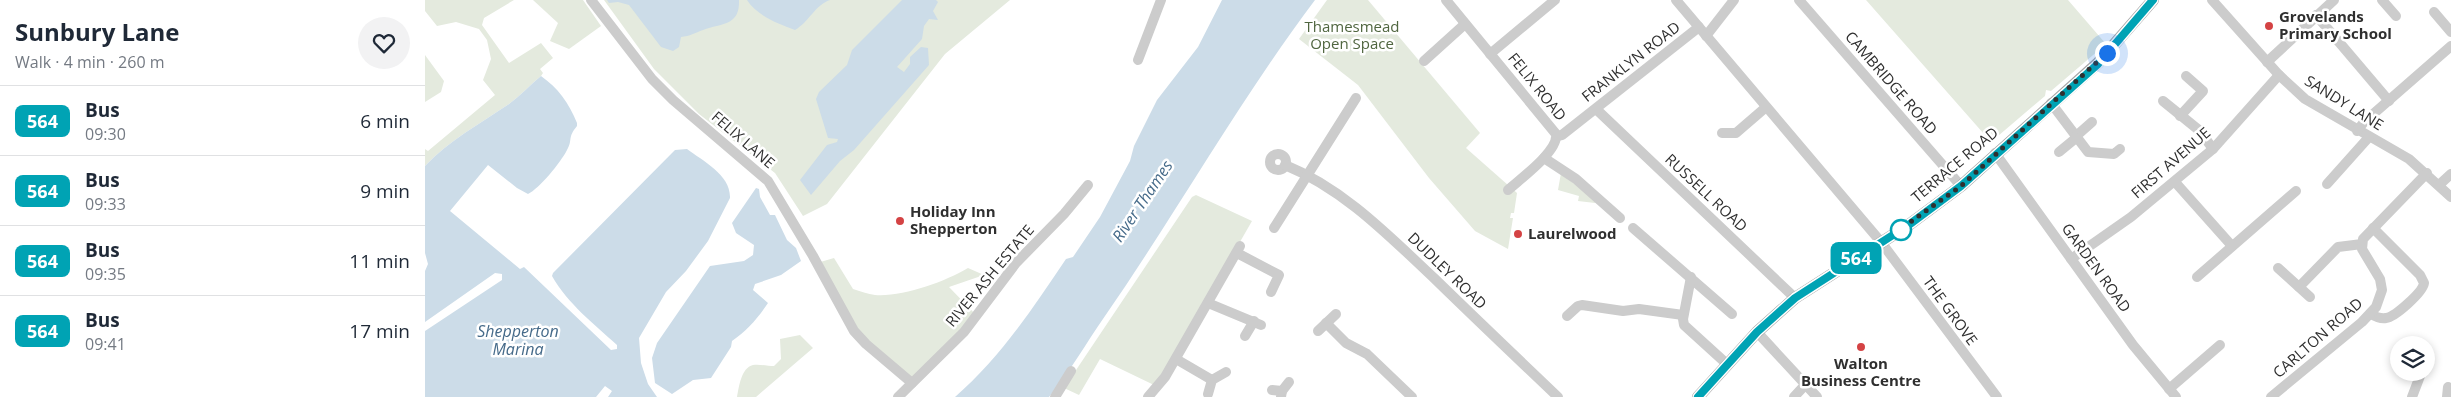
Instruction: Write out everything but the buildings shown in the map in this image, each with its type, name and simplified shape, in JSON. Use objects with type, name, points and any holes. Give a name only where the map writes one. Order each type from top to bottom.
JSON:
[{"type":"main road","name":"TERRACE ROAD","points":[[1698,397],[1757,332],[1795,298],[1881,242],[1961,186],[2051,103],[2098,64],[2153,0]]},
{"type":"street","name":"FELIX LANE","points":[[591,0],[652,79],[673,100],[768,181],[813,256],[849,322],[866,344],[912,383]]},
{"type":"street","points":[[1138,60],[1161,0]]},
{"type":"street","name":"FELIX ROAD","points":[[1446,0],[1557,136],[1554,146],[1544,158],[1508,190]]},
{"type":"street","points":[[1490,54],[1555,0]]},
{"type":"street","name":"THE GROVE","points":[[1677,0],[1765,108],[1881,242],[1997,397]]},
{"type":"street","points":[[1706,36],[1734,0]]},
{"type":"street","name":"CAMBRIDGE ROAD","points":[[1799,0],[1961,186]]},
{"type":"street","name":"SANDY LANE","points":[[2212,0],[2279,75],[2305,99],[2357,131],[2409,159],[2427,173],[2451,197]]},
{"type":"street","points":[[2267,62],[2334,0]]},
{"type":"street","points":[[2382,0],[2396,16]]},
{"type":"street","points":[[2434,12],[2451,32]]},
{"type":"street","points":[[2316,15],[2389,100]]},
{"type":"street","points":[[1424,61],[1465,24]]},
{"type":"street","name":"FRANKLYN ROAD","points":[[1557,136],[1562,135],[1596,109],[1699,27]]},
{"type":"street","points":[[2357,131],[2389,100],[2451,46]]},
{"type":"street","name":"FIRST AVENUE","points":[[2071,259],[2131,217],[2213,149],[2279,75]]},
{"type":"street","points":[[2180,116],[2203,91],[2186,76]]},
{"type":"street","points":[[1274,228],[1357,98]]},
{"type":"street","points":[[2163,101],[2199,131],[2213,149]]},
{"type":"street","points":[[2051,103],[2087,152],[2114,154],[2120,149]]},
{"type":"street","points":[[1722,134],[1736,133],[1765,108]]},
{"type":"street","name":"RUSSELL ROAD","points":[[1596,109],[1795,298]]},
{"type":"street","points":[[2059,152],[2092,122]]},
{"type":"street","points":[[2327,184],[2369,137]]},
{"type":"street","name":"GARDEN ROAD","points":[[1995,153],[2133,345],[2172,393]]},
{"type":"street","points":[[1544,158],[1576,179],[1620,218]]},
{"type":"street","name":"DUDLEY ROAD","points":[[1285,165],[1309,175],[1347,199],[1398,244],[1558,397]]},
{"type":"street","points":[[2299,287],[2338,247],[2362,244],[2373,228],[2427,173]]},
{"type":"street","points":[[2439,185],[2451,174]]},
{"type":"street","points":[[2175,182],[2232,246]]},
{"type":"street","name":"RIVER ASH ESTATE","points":[[899,397],[963,332],[1016,264],[1064,214],[1088,185]]},
{"type":"street","points":[[2197,277],[2296,191]]},
{"type":"street","points":[[1633,228],[1732,314]]},
{"type":"street","points":[[2371,314],[2385,319],[2393,316],[2421,291],[2424,283],[2420,275],[2373,228]]},
{"type":"street","name":"CARLTON ROAD","points":[[2271,397],[2371,314],[2380,300],[2382,290],[2380,279],[2365,254],[2362,244]]},
{"type":"street","points":[[1148,397],[1165,377],[1239,249],[1279,275],[1271,292]]},
{"type":"street","points":[[2278,268],[2310,297]]},
{"type":"street","points":[[1691,278],[1683,322],[1687,328],[1728,364]]},
{"type":"street","points":[[1209,303],[1257,323],[1245,336]]},
{"type":"street","points":[[1567,316],[1578,306],[1582,305],[1623,311],[1639,309],[1683,315]]},
{"type":"street","points":[[1318,331],[1336,314]]},
{"type":"street","points":[[1326,323],[1346,343],[1367,354],[1412,397]]},
{"type":"street","points":[[1757,332],[1817,397]]},
{"type":"street","points":[[2172,393],[2220,345]]},
{"type":"street","points":[[1176,359],[1212,380]]},
{"type":"street","points":[[1055,397],[1071,371]]},
{"type":"street","points":[[1208,394],[1212,380],[1226,372]]},
{"type":"street","points":[[2412,397],[2419,381]]},
{"type":"street","points":[[1278,393],[1289,382]]},
{"type":"street","points":[[1794,397],[1806,384]]},
{"type":"green space","points":[[425,0],[514,0],[484,18],[482,25],[509,63],[541,43],[553,58],[540,69],[543,73],[541,76],[517,98],[454,140],[425,166],[425,149],[428,151],[495,95],[483,80],[491,59],[487,40],[479,29],[456,22],[437,26],[425,11]]},
{"type":"green space","points":[[533,0],[583,0],[601,26],[569,49],[550,41],[558,23]]},
{"type":"green space","points":[[604,0],[1010,0],[945,54],[827,204],[803,216],[775,173],[699,114],[654,69]]},
{"type":"green space","name":"Thamesmead Open Space","points":[[1327,0],[1368,0],[1480,133],[1466,148],[1517,193],[1514,213],[1511,213],[1510,218],[1513,218],[1508,249],[1475,231],[1429,178],[1358,85],[1299,39]]},
{"type":"green space","points":[[1866,0],[2068,0],[2106,44],[2051,91],[2046,90],[2045,96],[1991,142]]},
{"type":"green space","points":[[425,55],[444,81],[441,92],[425,102]]},
{"type":"green space","points":[[1561,173],[1596,201],[1595,203],[1578,201],[1579,196],[1558,190]]},
{"type":"green space","points":[[1196,195],[1252,221],[1175,355],[1154,385],[1100,359],[1079,395],[1064,388],[1192,197]]},
{"type":"green space","points":[[834,258],[853,289],[875,295],[898,294],[923,288],[968,268],[984,275],[949,287],[977,316],[912,383],[866,344],[817,263]]},
{"type":"green space","points":[[800,335],[813,348],[756,397],[737,397],[741,378],[749,367],[753,365],[774,366],[781,359],[780,339]]},
{"type":"water","points":[[607,0],[739,0],[739,8],[736,15],[729,22],[681,37],[679,47],[673,51],[661,47],[629,5],[618,2],[609,3]]},
{"type":"water","points":[[747,0],[830,0],[820,6],[795,30],[762,15]]},
{"type":"water","points":[[902,0],[936,0],[938,2],[933,11],[938,20],[929,19],[924,26],[922,39],[897,67],[904,72],[910,64],[910,57],[921,47],[928,48],[929,65],[854,150],[840,161],[811,195],[800,180],[827,145],[837,142],[838,139],[828,138],[816,99],[819,92],[847,65],[852,50]]},
{"type":"water","name":"River Thames","points":[[1222,0],[1315,0],[1260,77],[1132,277],[1071,368],[1049,397],[955,397],[987,366],[1001,349],[1066,259],[1073,257],[1100,217],[1130,161],[1134,146],[1157,100],[1198,47]]},
{"type":"water","name":"Shepperton Marina","points":[[541,76],[562,96],[577,123],[571,136],[569,147],[564,155],[544,181],[528,194],[517,188],[488,165],[450,211],[520,269],[524,267],[611,350],[617,349],[617,345],[566,296],[552,276],[553,273],[675,150],[687,149],[715,169],[726,182],[730,198],[708,241],[686,271],[666,292],[639,338],[641,363],[648,384],[657,397],[608,397],[612,391],[605,386],[596,397],[425,397],[425,331],[502,280],[502,274],[495,273],[425,322],[425,271],[428,264],[425,253],[425,166],[454,140],[513,101]]},
{"type":"water","points":[[756,188],[759,189],[760,197],[770,215],[775,215],[787,240],[796,248],[801,261],[781,275],[755,284],[753,290],[768,303],[760,314],[747,329],[732,341],[731,347],[711,378],[693,380],[672,394],[655,383],[652,358],[657,343],[710,266],[744,261],[753,255],[754,245],[736,233],[732,223]]},
{"type":"bus line","name":"564","points":[[1698,397],[1757,332],[1795,298],[1910,224],[1961,186],[2051,103],[2098,64],[2153,0]]},
{"type":"place","name":"Grovelands Primary School","points":[[2269,26]]},
{"type":"place","name":"Holiday Inn Shepperton","points":[[900,221]]},
{"type":"place","name":"Laurelwood","points":[[1518,234]]},
{"type":"place","name":"Walton Business Centre","points":[[1861,347]]},
{"type":"route","points":[[1901,230],[1895,233],[1961,186],[2051,103],[2098,64],[2107,53]]}]
